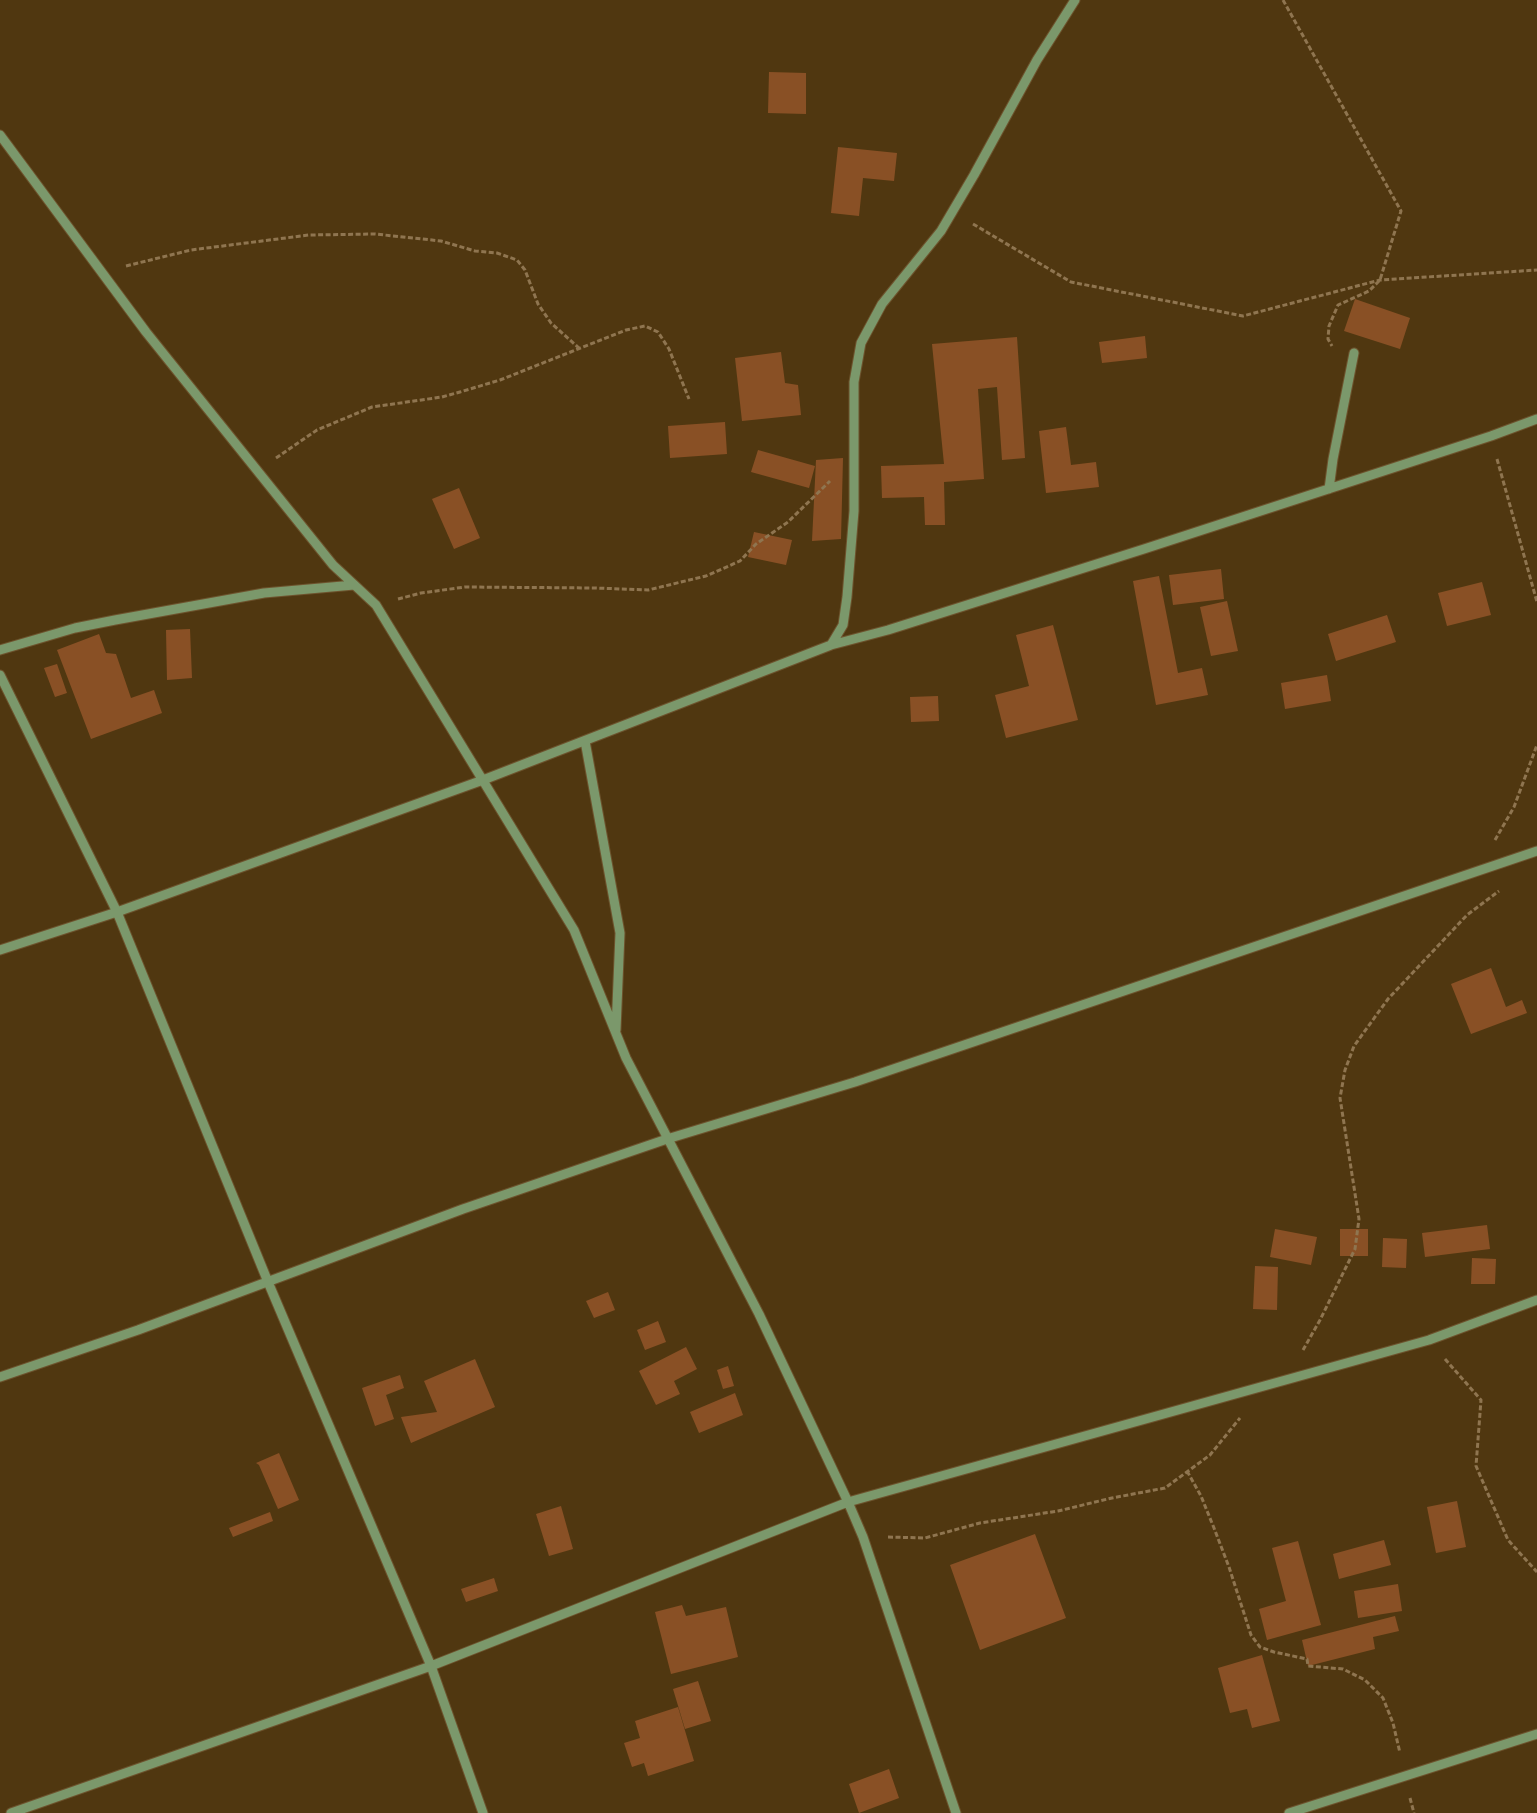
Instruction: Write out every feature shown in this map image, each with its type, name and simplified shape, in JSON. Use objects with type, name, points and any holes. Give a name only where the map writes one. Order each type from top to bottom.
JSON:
[{"type":"street","points":[[832,646],[843,625],[847,597],[854,510],[854,382],[861,343],[882,304],[941,231],[953,212],[1038,60],[1075,0]]},
{"type":"street","points":[[0,135],[146,332],[333,565],[376,605],[574,930],[626,1058],[759,1314],[848,1502],[863,1537],[956,1813]]},
{"type":"street","points":[[1329,489],[1354,353]]},
{"type":"street","points":[[0,950],[117,912],[483,780],[832,646],[964,606],[1329,489],[1537,419]]},
{"type":"street","points":[[0,650],[74,628],[115,620],[264,593],[354,585]]},
{"type":"street","points":[[0,675],[117,912],[268,1282],[431,1666],[483,1813]]},
{"type":"street","points":[[585,741],[620,933],[616,1032]]},
{"type":"street","points":[[0,1377],[268,1282],[464,1209],[667,1139],[855,1082],[1537,851]]},
{"type":"street","points":[[11,1813],[431,1666],[848,1502],[1428,1340],[1537,1300]]},
{"type":"street","points":[[1290,1813],[1537,1734]]},
{"type":"path","points":[[1283,0],[1401,211],[1380,280],[1370,290],[1338,305],[1329,326],[1328,339],[1334,350],[1354,353]]},
{"type":"path","points":[[953,212],[1071,282],[1242,316],[1380,280],[1537,270]]},
{"type":"path","points":[[101,272],[191,250],[309,235],[375,234],[441,241],[474,251],[497,253],[517,260],[525,270],[538,304],[551,323],[580,349]]},
{"type":"path","points":[[258,472],[298,441],[348,416],[372,407],[442,397],[500,380],[626,330],[645,326],[658,332],[669,349],[689,399]]},
{"type":"path","points":[[1491,436],[1537,602]]},
{"type":"path","points":[[376,605],[421,592],[466,587],[648,590],[706,576],[740,561],[756,544],[788,522],[821,488],[854,462]]},
{"type":"path","points":[[1478,871],[1514,807],[1537,745]]},
{"type":"path","points":[[1287,1379],[1320,1320],[1355,1249],[1359,1219],[1340,1098],[1345,1070],[1354,1046],[1388,999],[1467,915],[1506,886]]},
{"type":"path","points":[[1428,1340],[1481,1400],[1476,1466],[1508,1540],[1537,1572]]},
{"type":"path","points":[[863,1537],[926,1538],[980,1524],[1058,1511],[1165,1488],[1210,1455],[1246,1411]]},
{"type":"path","points":[[1187,1471],[1201,1496],[1230,1567],[1251,1634],[1260,1646],[1274,1652],[1307,1659],[1308,1666],[1343,1669],[1365,1680],[1383,1698],[1393,1723],[1414,1813]]},
{"type":"building","points":[[769,72],[806,73],[806,114],[768,113]]},
{"type":"building","points":[[838,147],[897,153],[894,181],[863,178],[859,216],[831,213]]},
{"type":"building","points":[[1355,299],[1410,318],[1400,349],[1344,331]]},
{"type":"building","points":[[1145,336],[1147,358],[1102,363],[1099,342]]},
{"type":"building","points":[[1017,337],[1025,458],[1002,460],[997,387],[978,389],[984,479],[944,482],[945,525],[925,525],[924,497],[882,498],[881,466],[944,464],[932,344]]},
{"type":"building","points":[[781,352],[785,383],[798,385],[801,415],[742,421],[735,358]]},
{"type":"building","points":[[725,422],[727,454],[670,458],[668,426]]},
{"type":"building","points":[[1066,427],[1071,465],[1096,462],[1099,487],[1046,493],[1039,431]]},
{"type":"building","points":[[758,450],[815,466],[809,488],[751,472]]},
{"type":"building","points":[[843,458],[841,539],[812,541],[816,460]]},
{"type":"building","points":[[459,488],[480,538],[454,549],[432,499]]},
{"type":"building","points":[[754,532],[792,540],[786,565],[748,557]]},
{"type":"building","points":[[1221,569],[1224,599],[1173,605],[1169,575]]},
{"type":"building","points":[[1159,576],[1178,673],[1202,668],[1208,695],[1156,705],[1133,581]]},
{"type":"building","points":[[1482,582],[1491,615],[1447,626],[1438,593]]},
{"type":"building","points":[[1227,601],[1238,651],[1211,656],[1200,607]]},
{"type":"building","points":[[1387,615],[1396,642],[1336,661],[1328,634]]},
{"type":"building","points":[[1053,625],[1078,720],[1006,738],[995,695],[1029,686],[1016,635]]},
{"type":"building","points":[[190,629],[192,678],[167,680],[166,630]]},
{"type":"building","points":[[99,634],[106,653],[116,654],[131,698],[154,690],[162,713],[91,739],[57,650]]},
{"type":"building","points":[[57,664],[67,693],[55,697],[44,668]]},
{"type":"building","points":[[1327,675],[1331,701],[1285,709],[1281,683]]},
{"type":"building","points":[[938,696],[939,721],[911,722],[910,697]]},
{"type":"building","points":[[1491,968],[1506,1007],[1522,1000],[1527,1013],[1471,1034],[1451,984]]},
{"type":"building","points":[[1487,1225],[1490,1249],[1425,1257],[1422,1233]]},
{"type":"building","points":[[1275,1229],[1317,1237],[1311,1265],[1270,1257]]},
{"type":"building","points":[[1340,1229],[1368,1229],[1368,1256],[1340,1256]]},
{"type":"building","points":[[1383,1238],[1407,1239],[1406,1268],[1382,1267]]},
{"type":"building","points":[[1472,1258],[1496,1259],[1495,1284],[1471,1284]]},
{"type":"building","points":[[1255,1266],[1278,1267],[1277,1310],[1253,1309]]},
{"type":"building","points":[[608,1292],[615,1310],[594,1318],[586,1301]]},
{"type":"building","points":[[658,1321],[666,1342],[645,1350],[637,1330]]},
{"type":"building","points":[[686,1347],[697,1369],[674,1381],[680,1394],[656,1405],[639,1371]]},
{"type":"building","points":[[475,1359],[495,1407],[411,1443],[401,1417],[437,1412],[424,1381]]},
{"type":"building","points":[[728,1366],[734,1386],[723,1389],[717,1370]]},
{"type":"building","points":[[400,1375],[404,1388],[386,1395],[394,1419],[375,1426],[362,1388]]},
{"type":"building","points":[[735,1393],[743,1415],[699,1433],[690,1412]]},
{"type":"building","points":[[279,1453],[299,1500],[278,1509],[259,1465],[256,1463]]},
{"type":"building","points":[[1457,1501],[1466,1547],[1436,1553],[1427,1507]]},
{"type":"building","points":[[561,1506],[573,1549],[549,1556],[536,1514]]},
{"type":"building","points":[[270,1512],[273,1521],[233,1537],[229,1528]]},
{"type":"building","points":[[1035,1534],[1066,1618],[980,1650],[950,1565]]},
{"type":"building","points":[[1384,1540],[1391,1565],[1339,1579],[1333,1554]]},
{"type":"building","points":[[1298,1541],[1321,1625],[1267,1640],[1259,1609],[1286,1601],[1272,1548]]},
{"type":"building","points":[[494,1578],[498,1591],[466,1602],[461,1589]]},
{"type":"building","points":[[1398,1584],[1402,1611],[1358,1618],[1354,1591]]},
{"type":"building","points":[[682,1605],[686,1616],[726,1607],[738,1657],[671,1674],[655,1612]]},
{"type":"building","points":[[1395,1616],[1399,1631],[1373,1637],[1375,1649],[1308,1666],[1302,1640]]},
{"type":"building","points":[[1262,1655],[1280,1721],[1252,1728],[1247,1709],[1230,1713],[1218,1668]]},
{"type":"building","points":[[698,1681],[711,1721],[685,1729],[673,1689]]},
{"type":"building","points":[[678,1707],[694,1761],[648,1776],[644,1763],[632,1767],[624,1743],[640,1738],[635,1721]]},
{"type":"building","points":[[889,1769],[899,1798],[859,1813],[849,1784]]}]
